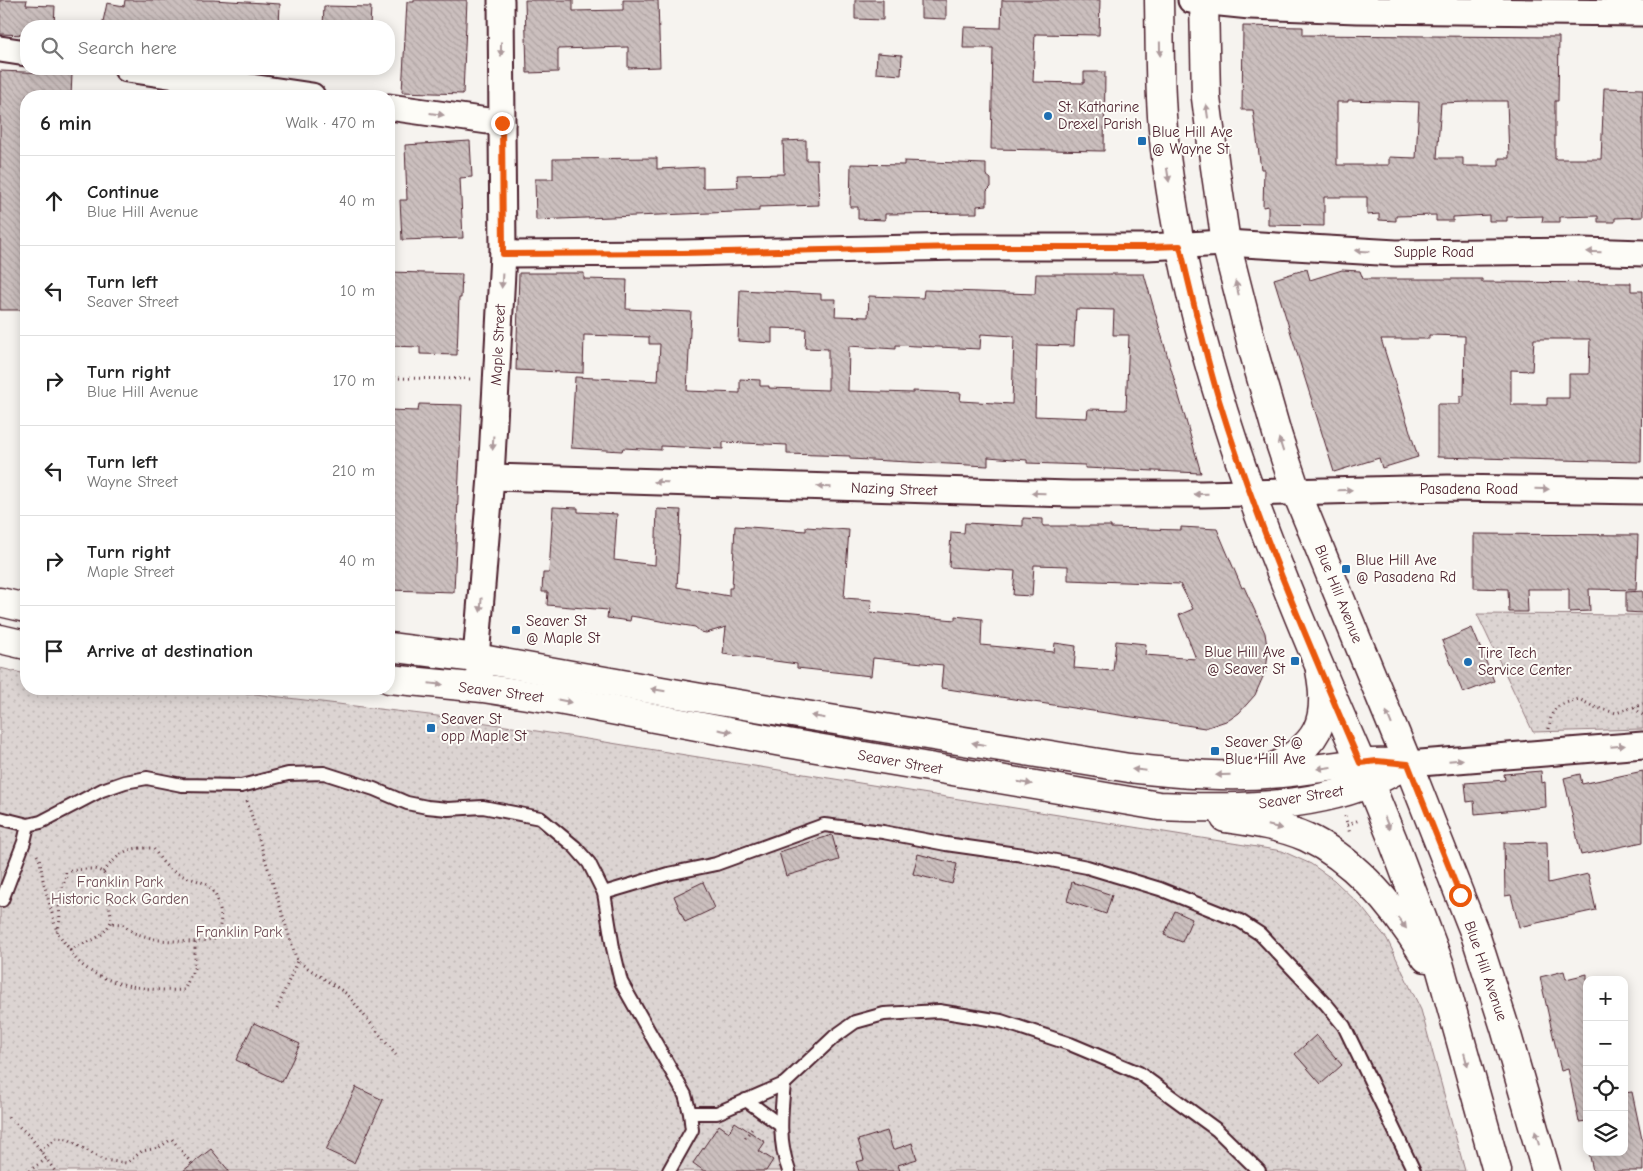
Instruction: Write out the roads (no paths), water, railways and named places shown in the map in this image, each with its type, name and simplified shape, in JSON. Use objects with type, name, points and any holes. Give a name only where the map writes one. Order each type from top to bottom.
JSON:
[{"type":"main road","points":[[1159,0],[1161,92],[1166,163],[1180,246],[1219,399],[1250,492],[1320,670],[1365,773],[1425,924],[1453,1013],[1497,1171]]},
{"type":"main road","name":"Blue Hill Avenue","points":[[1204,0],[1206,98],[1226,242],[1256,362],[1296,491],[1408,764],[1475,934],[1505,1028],[1546,1171]]},
{"type":"main road","points":[[0,602],[20,607]]},
{"type":"main road","points":[[0,639],[20,644]]},
{"type":"main road","name":"Seaver Street","points":[[395,648],[476,658],[1088,763],[1211,776],[1365,773]]},
{"type":"main road","points":[[1258,775],[1301,752],[1317,731],[1324,705],[1324,691],[1320,670]]},
{"type":"main road","name":"Seaver Street","points":[[395,680],[483,688],[553,699],[787,743],[1159,806],[1210,807],[1292,802],[1325,797],[1365,773],[1377,761],[1408,764]]},
{"type":"main road","points":[[1159,806],[1280,828],[1305,837],[1337,855],[1362,876],[1405,926],[1428,962],[1453,1013]]},
{"type":"street","name":"Maple Street","points":[[483,688],[476,658],[491,477],[503,254],[501,0]]},
{"type":"street","points":[[1191,0],[1250,6],[1347,10],[1643,13]]},
{"type":"street","points":[[0,49],[20,52]]},
{"type":"street","points":[[168,75],[271,90]]},
{"type":"street","points":[[395,108],[502,123]]},
{"type":"street","name":"Supple Road","points":[[503,254],[1147,247],[1226,242],[1396,252],[1643,253]]},
{"type":"street","name":"Nazing Street","points":[[491,477],[1072,494],[1202,494],[1296,491]]},
{"type":"street","name":"Pasadena Road","points":[[1296,491],[1448,488],[1643,491]]},
{"type":"street","name":"Seaver Street","points":[[1408,764],[1643,745]]},
{"type":"lane","points":[[0,818],[28,825],[41,822],[102,790],[125,782],[147,778],[182,785],[241,786],[288,774],[324,773],[374,789],[408,803],[427,807],[448,809],[483,807],[540,818],[575,847],[589,864],[604,893],[621,982],[685,1095],[692,1130],[669,1171]]},
{"type":"lane","points":[[0,900],[2,900],[24,842],[28,825]]},
{"type":"lane","points":[[604,893],[668,874],[716,864],[824,825],[883,832],[1088,867],[1160,889],[1240,921],[1260,934],[1326,1004],[1344,1026],[1414,1171]]},
{"type":"lane","points":[[690,1113],[716,1113],[784,1084],[834,1037],[855,1022],[884,1014],[939,1012],[1001,1021],[1070,1044],[1139,1072],[1218,1130],[1259,1171]]},
{"type":"lane","points":[[784,1084],[780,1125],[784,1157],[789,1171]]},
{"type":"lane","points":[[746,1100],[780,1125]]},
{"type":"place","name":"St. Katharine Drexel Parish","points":[[1048,116]]},
{"type":"place","name":"Blue Hill Ave @ Wayne St","points":[[1142,141]]},
{"type":"place","name":"Blue Hill Ave @ Pasadena Rd","points":[[1346,569]]},
{"type":"place","name":"Seaver St @ Maple St","points":[[516,630]]},
{"type":"place","name":"Blue Hill Ave @ Seaver St","points":[[1295,661]]},
{"type":"place","name":"Tire Tech Service Center","points":[[1468,662]]},
{"type":"place","name":"Seaver St opp Maple St","points":[[431,728]]},
{"type":"place","name":"Seaver St @ Blue Hill Ave","points":[[1215,751]]},
{"type":"park label","name":"Franklin Park Historic Rock Garden","points":[[120,890]]},
{"type":"park label","name":"Franklin Park","points":[[239,932]]}]
